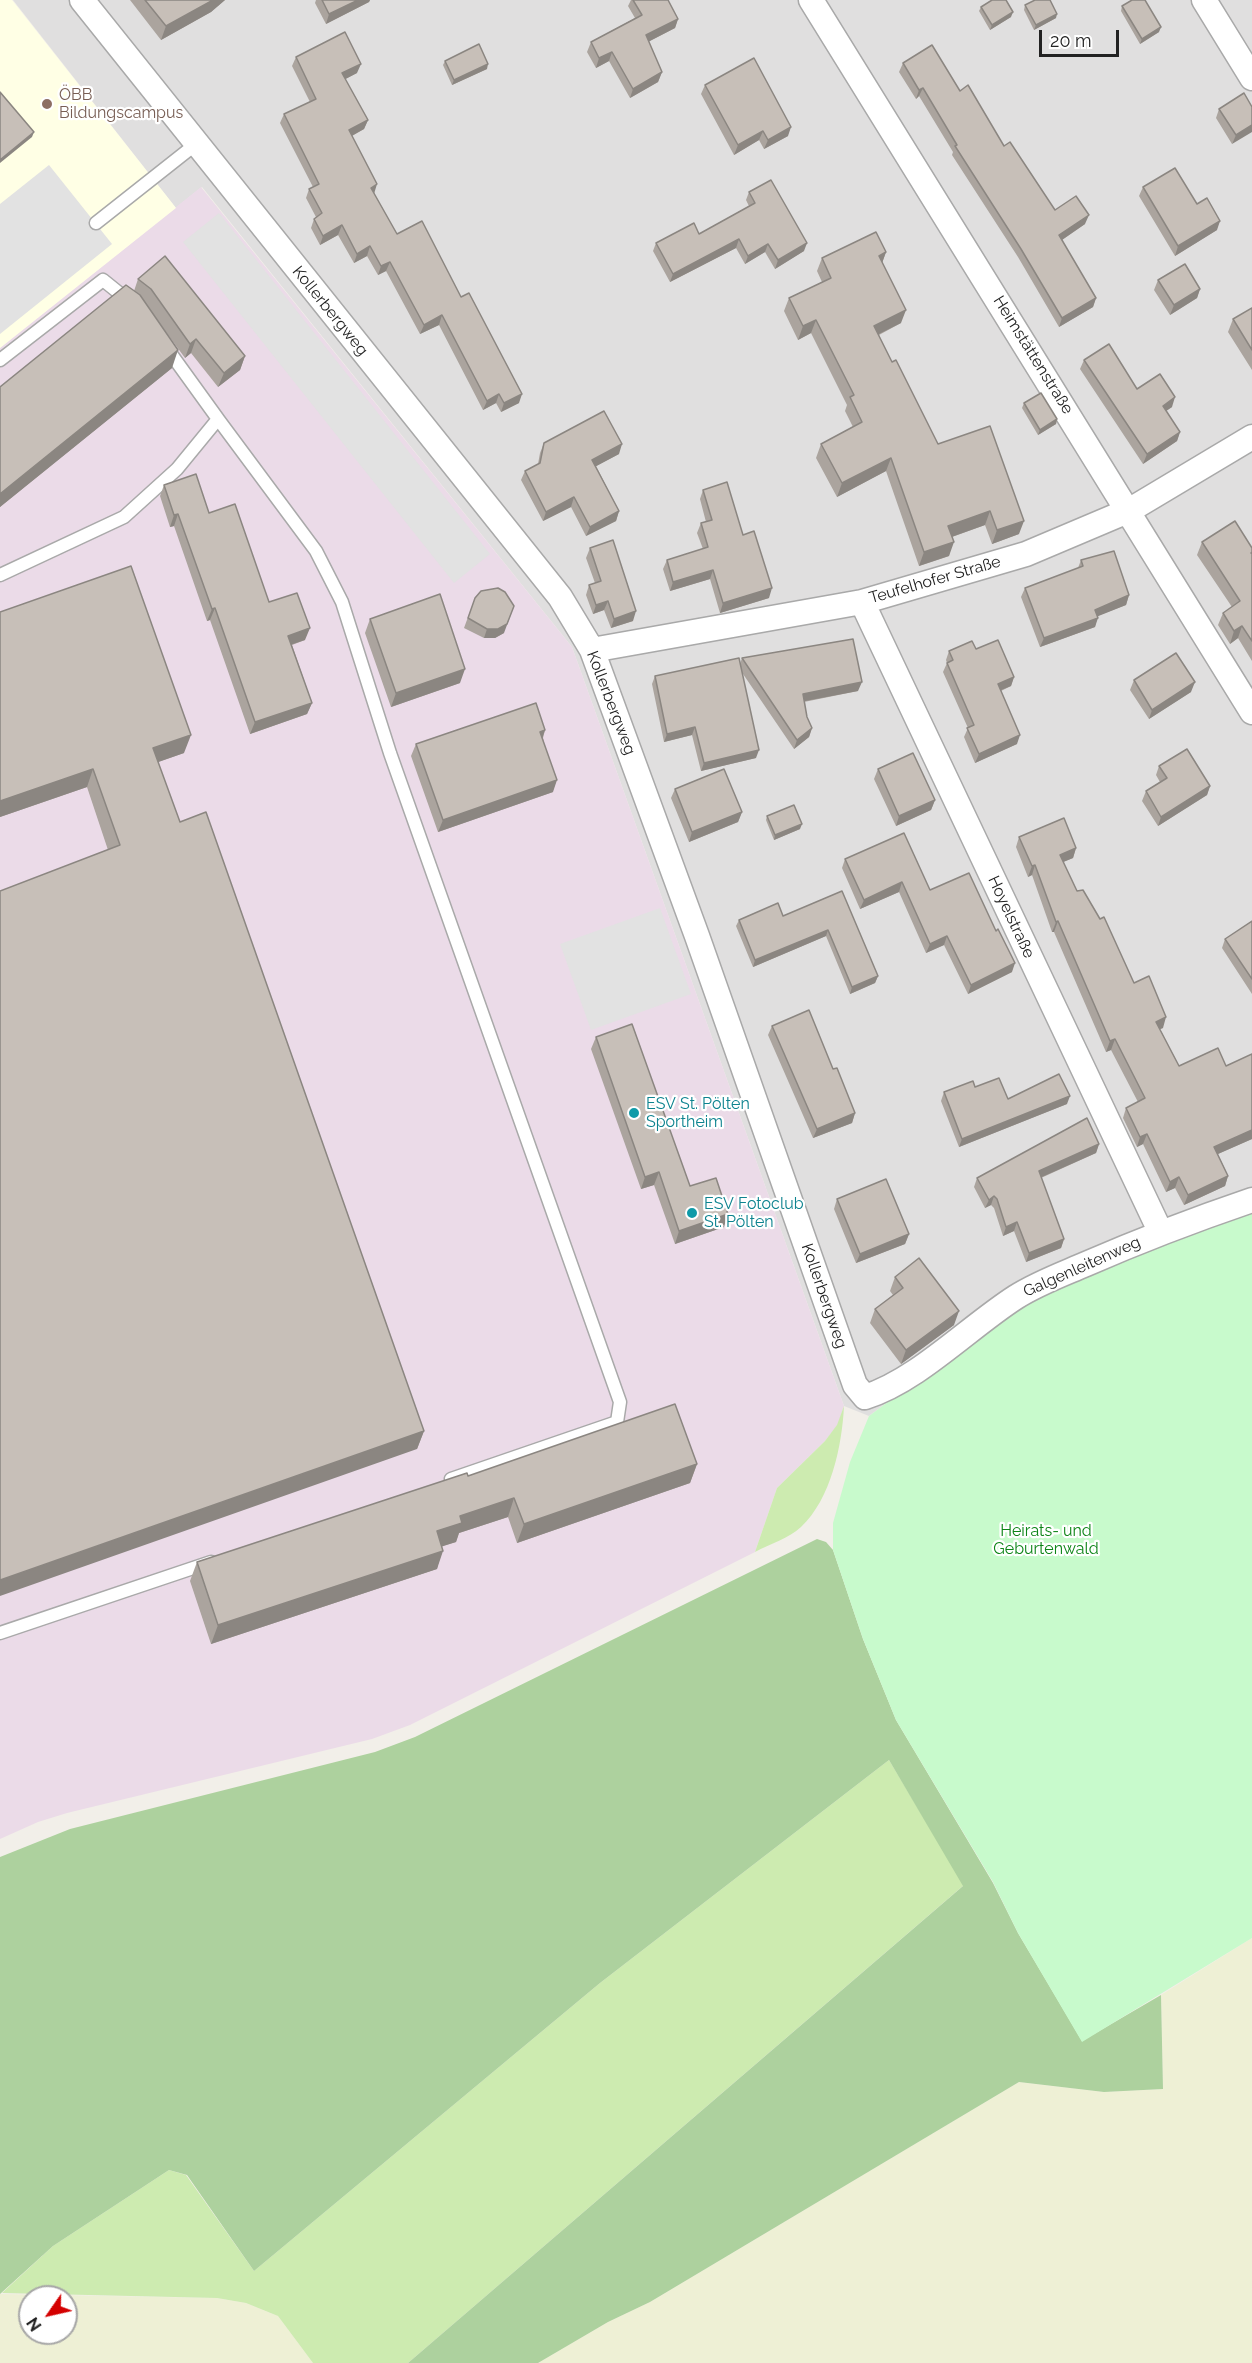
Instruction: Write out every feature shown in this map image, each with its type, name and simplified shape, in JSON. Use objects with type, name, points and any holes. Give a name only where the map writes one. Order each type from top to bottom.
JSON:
[{"type":"street","name":"Kollerbergweg","points":[[82,0],[560,597],[592,650],[697,936],[855,1385],[864,1397]]},
{"type":"street","name":"Heimstättenstraße","points":[[811,0],[1130,510],[1252,712]]},
{"type":"street","points":[[1204,0],[1252,78]]},
{"type":"street","name":"Teufelhofer Straße","points":[[592,650],[862,602],[1026,554],[1130,510],[1252,437]]},
{"type":"street","name":"Hoyelstraße","points":[[862,602],[1160,1232]]},
{"type":"street","name":"Galgenleitenweg","points":[[864,1397],[883,1392],[1033,1287],[1160,1232],[1252,1200]]},
{"type":"lane","points":[[96,223],[196,144]]},
{"type":"lane","points":[[0,360],[103,279],[139,308]]},
{"type":"lane","points":[[159,336],[316,551],[342,602],[390,753],[620,1402],[617,1422],[439,1483]]},
{"type":"lane","points":[[0,575],[124,517],[177,470],[218,419]]},
{"type":"lane","points":[[0,1633],[227,1556]]},
{"type":"shaded area","name":"ÖBB Bildungscampus","points":[[0,0],[12,0],[176,208],[0,348]]},
{"type":"shaded area","points":[[13,0],[1252,0],[1252,1209],[1020,1303],[869,1416],[844,1406],[572,647],[202,187],[176,208]]},
{"type":"shaded area","points":[[49,165],[112,244],[0,334],[0,204]]},
{"type":"shaded area","points":[[201,187],[572,647],[844,1406],[838,1425],[825,1441],[777,1488],[755,1552],[410,1725],[372,1739],[67,1813],[38,1822],[0,1839],[0,348]]},
{"type":"shaded area","points":[[219,213],[490,554],[454,583],[183,242]]},
{"type":"shaded area","points":[[660,908],[691,994],[591,1030],[560,944]]},
{"type":"shaded area","points":[[1252,1938],[1252,2363],[538,2363],[608,2322],[650,2302],[1019,2082],[1104,2092],[1163,2089],[1161,1995]]},
{"type":"shaded area","points":[[0,2294],[18,2294],[18,2345],[78,2345],[78,2295],[217,2298],[246,2303],[278,2316],[313,2363],[0,2363]]},
{"type":"green space","name":"Heirats- und Geburtenwald","points":[[1252,1209],[1252,1938],[1082,2042],[1018,1933],[993,1882],[896,1720],[863,1639],[833,1550],[833,1523],[850,1462],[869,1416],[1020,1303],[1165,1239]]},
{"type":"green space","points":[[844,1406],[841,1438],[833,1471],[820,1502],[796,1531],[755,1552],[777,1488],[825,1441],[837,1425]]},
{"type":"green space","points":[[817,1539],[826,1542],[833,1550],[863,1639],[896,1720],[993,1883],[1018,1933],[1082,2041],[1161,1995],[1163,2089],[1104,2092],[1019,2082],[650,2302],[608,2322],[538,2363],[408,2363],[963,1886],[889,1760],[600,1983],[254,2271],[187,2175],[169,2170],[53,2246],[0,2294],[0,1857],[70,1829],[375,1752],[415,1737]]},
{"type":"green space","points":[[889,1760],[964,1885],[408,2363],[313,2363],[278,2316],[246,2303],[217,2298],[78,2295],[78,2285],[18,2285],[18,2293],[2,2293],[53,2246],[169,2170],[186,2175],[254,2271],[600,1983]]},
{"type":"building","points":[[145,0],[213,0],[166,26]]},
{"type":"building","points":[[322,0],[358,0],[329,14]]},
{"type":"building","points":[[633,0],[668,0],[678,19],[646,35],[662,72],[633,89],[612,52],[599,58],[591,42],[642,15]]},
{"type":"building","points":[[992,0],[1006,0],[1013,12],[992,25],[981,7]]},
{"type":"building","points":[[1035,0],[1050,0],[1057,14],[1036,25],[1025,5]]},
{"type":"building","points":[[1132,0],[1145,0],[1161,27],[1142,39],[1122,6]]},
{"type":"building","points":[[345,32],[361,64],[342,73],[368,120],[349,130],[377,184],[371,188],[397,234],[422,221],[461,297],[469,293],[522,394],[504,403],[499,394],[487,401],[442,315],[424,325],[390,262],[381,266],[370,246],[357,254],[342,225],[323,236],[314,219],[322,213],[309,189],[319,184],[284,114],[316,99],[296,57]]},
{"type":"building","points":[[479,44],[488,64],[454,80],[445,61]]},
{"type":"building","points":[[932,45],[960,91],[968,85],[1004,146],[1010,142],[1055,210],[1076,196],[1089,215],[1059,235],[1096,298],[1062,318],[955,146],[957,145],[923,88],[919,90],[903,63]]},
{"type":"building","points":[[754,58],[791,127],[768,140],[763,131],[738,145],[705,85]]},
{"type":"building","points":[[0,92],[34,132],[0,160]]},
{"type":"building","points":[[1244,93],[1252,107],[1252,125],[1236,135],[1219,109]]},
{"type":"building","points":[[1175,168],[1197,204],[1207,198],[1220,221],[1178,246],[1143,187]]},
{"type":"building","points":[[771,180],[807,243],[778,260],[768,244],[748,256],[739,239],[673,274],[656,243],[694,223],[699,234],[755,203],[749,192]]},
{"type":"building","points":[[876,232],[886,252],[879,256],[906,310],[874,326],[892,362],[896,360],[938,444],[990,426],[1024,521],[997,530],[990,511],[948,526],[954,542],[924,552],[891,458],[842,483],[821,444],[862,422],[850,397],[854,395],[816,320],[803,326],[789,298],[831,278],[822,258]]},
{"type":"building","points":[[165,256],[245,356],[224,373],[196,339],[190,344],[151,289],[138,279]]},
{"type":"building","points":[[1185,264],[1200,289],[1174,305],[1158,280]]},
{"type":"building","points":[[126,285],[140,295],[178,350],[0,494],[0,387]]},
{"type":"building","points":[[1252,308],[1252,350],[1233,319]]},
{"type":"building","points":[[1109,344],[1137,389],[1160,374],[1175,397],[1163,406],[1180,432],[1147,454],[1084,360]]},
{"type":"building","points":[[1041,393],[1057,419],[1040,430],[1024,403]]},
{"type":"building","points":[[604,411],[622,444],[592,460],[619,511],[590,527],[574,497],[546,512],[525,471],[540,463],[544,443]]},
{"type":"building","points":[[196,474],[209,513],[235,504],[269,602],[297,593],[310,628],[288,636],[312,703],[255,722],[215,608],[212,609],[178,514],[174,515],[164,485]]},
{"type":"building","points":[[727,482],[743,535],[754,531],[772,588],[723,603],[713,570],[673,582],[667,560],[708,547],[701,523],[712,520],[703,490]]},
{"type":"building","points":[[1235,521],[1252,548],[1252,641],[1242,626],[1234,631],[1223,613],[1240,601],[1202,542]]},
{"type":"building","points":[[613,540],[636,611],[614,619],[608,601],[596,605],[589,585],[601,581],[590,548]]},
{"type":"building","points":[[1114,551],[1129,595],[1095,610],[1098,618],[1044,638],[1025,588],[1083,566],[1081,560]]},
{"type":"building","points":[[131,566],[191,735],[153,748],[180,822],[206,812],[424,1431],[0,1580],[0,891],[120,845],[93,769],[0,801],[0,612]]},
{"type":"building","points":[[498,588],[505,592],[514,606],[507,624],[498,629],[487,629],[468,618],[475,598],[481,591]]},
{"type":"building","points":[[440,594],[465,669],[396,693],[370,619]]},
{"type":"building","points":[[853,639],[862,682],[803,694],[807,717],[812,728],[797,740],[742,658]]},
{"type":"building","points":[[998,640],[1014,677],[998,684],[1020,735],[979,754],[967,728],[974,725],[947,663],[953,660],[949,651],[972,641],[976,649]]},
{"type":"building","points":[[1176,653],[1195,682],[1152,710],[1134,680]]},
{"type":"building","points":[[739,658],[759,750],[704,763],[695,727],[667,734],[655,676]]},
{"type":"building","points":[[536,703],[545,730],[540,732],[557,780],[443,820],[416,744]]},
{"type":"building","points":[[1187,749],[1210,786],[1161,817],[1146,791],[1167,778],[1159,766]]},
{"type":"building","points":[[913,753],[935,800],[899,816],[878,769]]},
{"type":"building","points":[[724,769],[742,812],[692,832],[675,789]]},
{"type":"building","points":[[794,805],[802,824],[775,835],[767,816]]},
{"type":"building","points":[[1064,818],[1076,848],[1060,855],[1077,891],[1083,890],[1100,919],[1104,917],[1134,983],[1149,976],[1166,1017],[1156,1022],[1179,1066],[1218,1048],[1226,1066],[1252,1054],[1252,1130],[1214,1147],[1228,1176],[1188,1195],[1179,1177],[1170,1182],[1147,1134],[1140,1137],[1126,1108],[1145,1098],[1115,1039],[1110,1041],[1058,921],[1056,922],[1035,865],[1032,866],[1019,837]]},
{"type":"building","points":[[904,833],[930,890],[969,873],[996,931],[998,929],[1015,963],[971,985],[947,936],[930,944],[902,882],[864,900],[845,859]]},
{"type":"building","points":[[842,891],[878,976],[852,987],[828,930],[755,960],[739,920],[778,903],[783,916]]},
{"type":"building","points":[[1252,921],[1252,979],[1225,939]]},
{"type":"building","points":[[809,1010],[833,1069],[837,1068],[855,1113],[817,1129],[772,1026]]},
{"type":"building","points":[[632,1024],[690,1186],[716,1178],[728,1214],[679,1231],[659,1172],[645,1177],[596,1037]]},
{"type":"building","points":[[1059,1074],[1070,1096],[962,1139],[944,1092],[973,1081],[975,1087],[999,1078],[1008,1099]]},
{"type":"building","points":[[1087,1118],[1099,1144],[1039,1171],[1064,1239],[1029,1253],[1017,1222],[1006,1227],[997,1199],[994,1196],[989,1200],[977,1178]]},
{"type":"building","points":[[886,1179],[909,1234],[860,1254],[837,1199]]},
{"type":"building","points":[[919,1258],[959,1311],[906,1350],[875,1309],[903,1288],[895,1277]]},
{"type":"building","points":[[675,1404],[697,1464],[524,1524],[514,1498],[460,1516],[462,1523],[437,1531],[443,1551],[218,1625],[197,1562],[467,1473],[468,1476]]},
{"type":"place","name":"ÖBB Bildungscampus","points":[[47,104]]},
{"type":"place","name":"ESV St. Pölten Sportheim","points":[[634,1113]]},
{"type":"place","name":"ESV Fotoclub St. Pölten","points":[[692,1213]]}]
